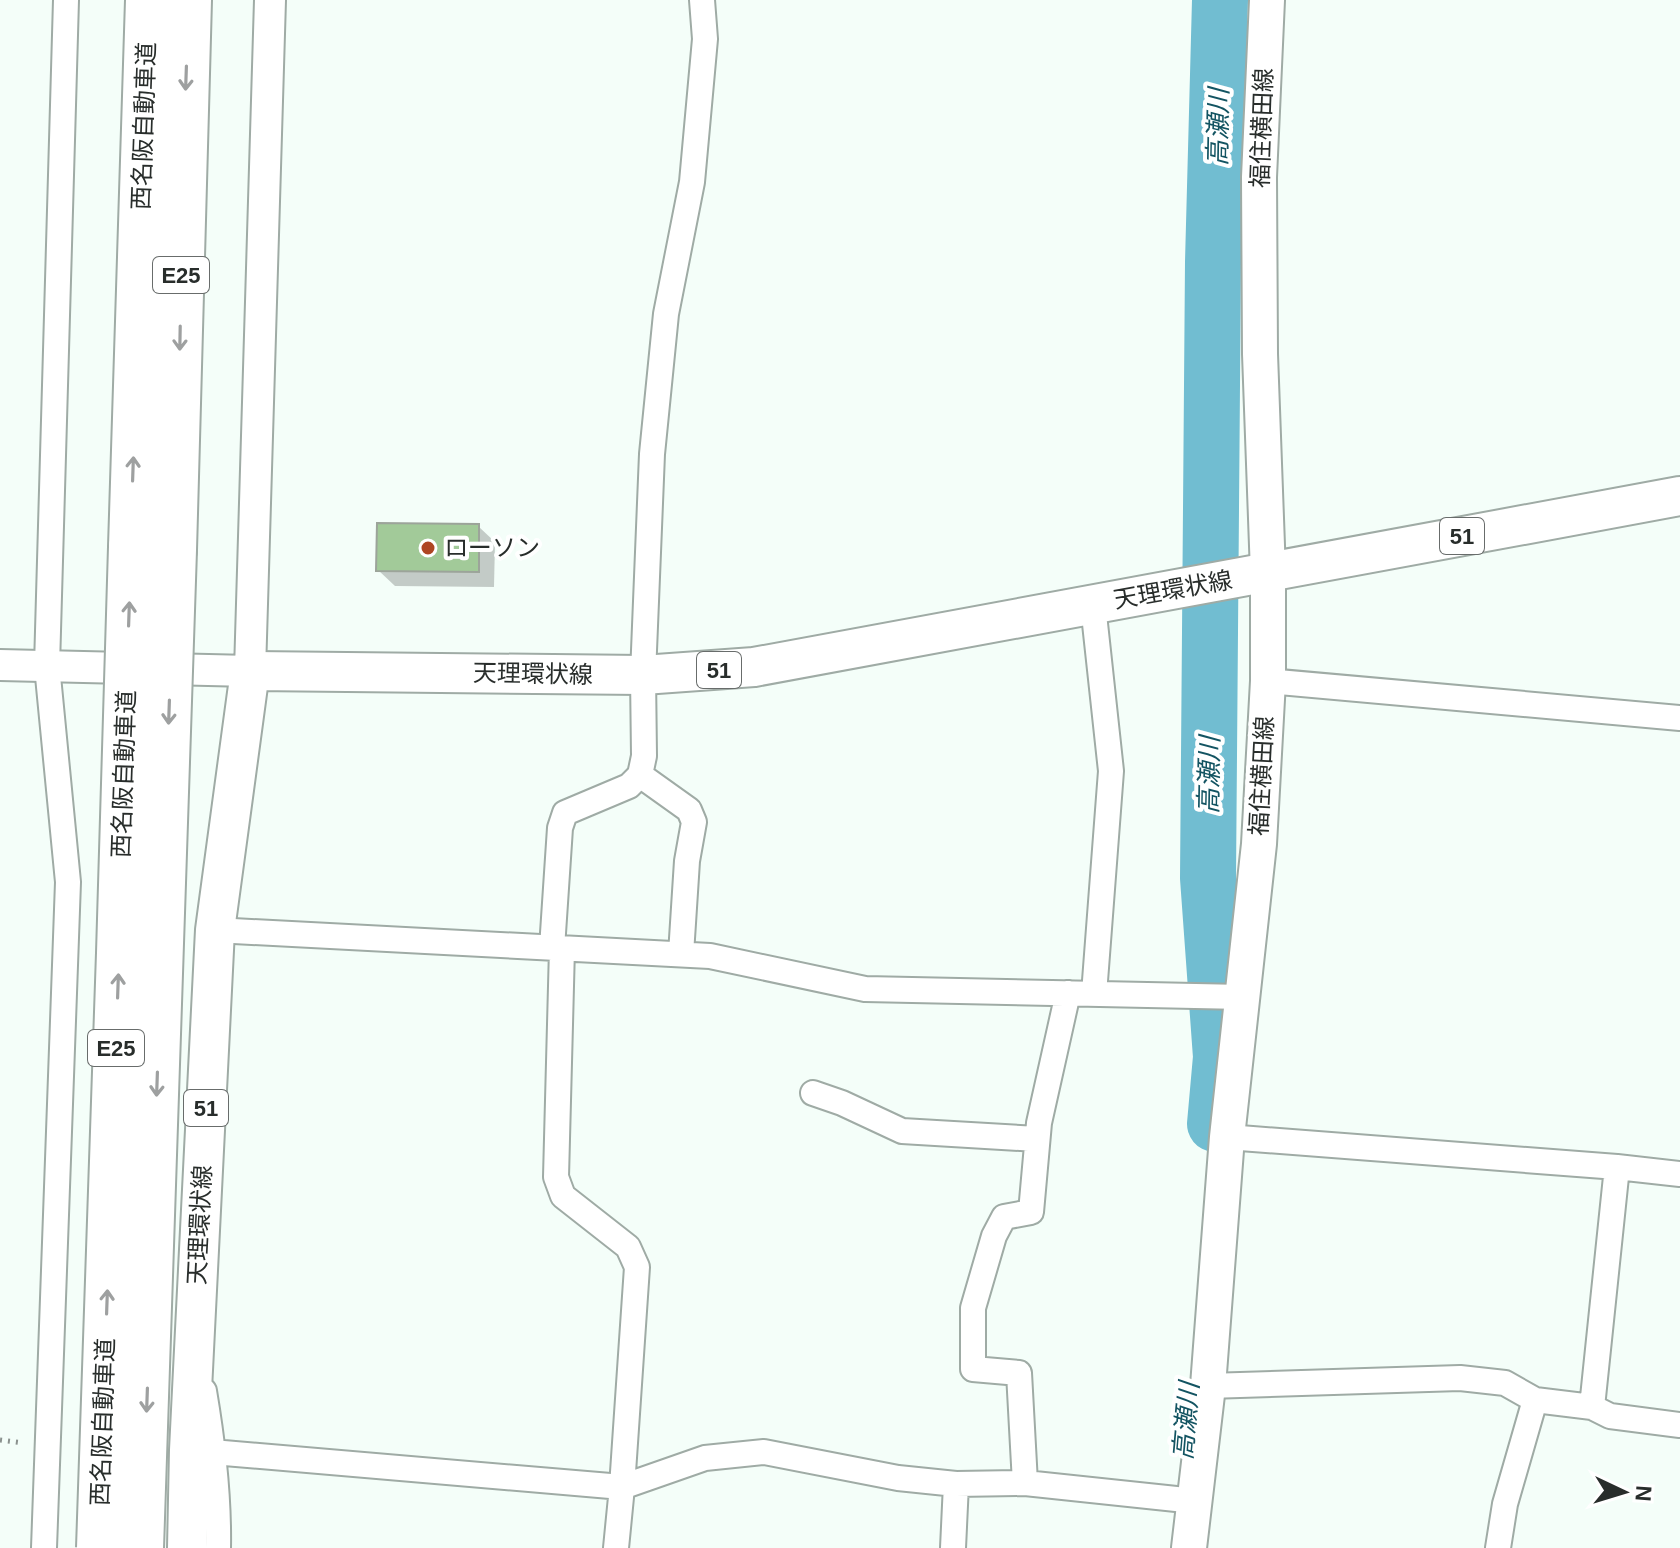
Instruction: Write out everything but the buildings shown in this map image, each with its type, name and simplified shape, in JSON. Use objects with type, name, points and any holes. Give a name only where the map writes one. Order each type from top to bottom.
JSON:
[{"type":"highway","name":"西名阪自動車道","points":[[99,1548],[148,0]]},
{"type":"highway","name":"西名阪自動車道","points":[[141,1548],[189,0]]},
{"type":"main road","name":"福住横田線","points":[[1189,1548],[1208,1386],[1227,1137],[1259,844],[1268,681],[1256,575],[1259,177],[1267,0]]},
{"type":"main road","name":"天理環状線","points":[[187,1548],[202,1451],[195,1333],[215,930],[250,671],[643,675],[754,667],[1680,496]]},
{"type":"street","points":[[44,1548],[68,882],[47,666],[66,0]]},
{"type":"street","points":[[0,665],[250,671],[270,0]]},
{"type":"street","points":[[616,1548],[637,1267],[628,1247],[563,1196],[556,1177],[560,828],[565,813],[629,786],[640,775],[644,756],[643,675],[652,454],[666,314],[692,182],[705,39],[702,0]]},
{"type":"street","points":[[1093,605],[1111,771],[1094,994]]},
{"type":"street","points":[[1268,681],[1680,718]]},
{"type":"street","points":[[640,775],[689,810],[694,822],[687,861],[681,954]]},
{"type":"street","points":[[215,930],[710,956],[865,989],[1243,997]]},
{"type":"street","points":[[1025,1483],[1019,1373],[973,1369],[973,1308],[994,1236],[1004,1217],[1031,1212],[1039,1123],[1068,993]]},
{"type":"street","points":[[813,1093],[902,1131],[1037,1139]]},
{"type":"street","points":[[1227,1137],[1680,1174]]},
{"type":"street","points":[[1592,1407],[1617,1167]]},
{"type":"street","points":[[1208,1386],[1460,1378],[1505,1383],[1535,1400],[1592,1407],[1610,1416],[1680,1425]]},
{"type":"street","points":[[1498,1548],[1505,1504],[1535,1400]]},
{"type":"street","points":[[218,1548],[219,1508],[202,1451],[622,1487],[705,1458],[764,1452],[898,1478],[956,1484],[1025,1483],[1195,1501]]},
{"type":"street","points":[[953,1548],[956,1484]]},
{"type":"waterway","name":"高瀬川","points":[[1215,1124],[1221,1057],[1208,878],[1213,262],[1220,0]]},
{"type":"place","name":"ローソン","points":[[428,548]]}]
